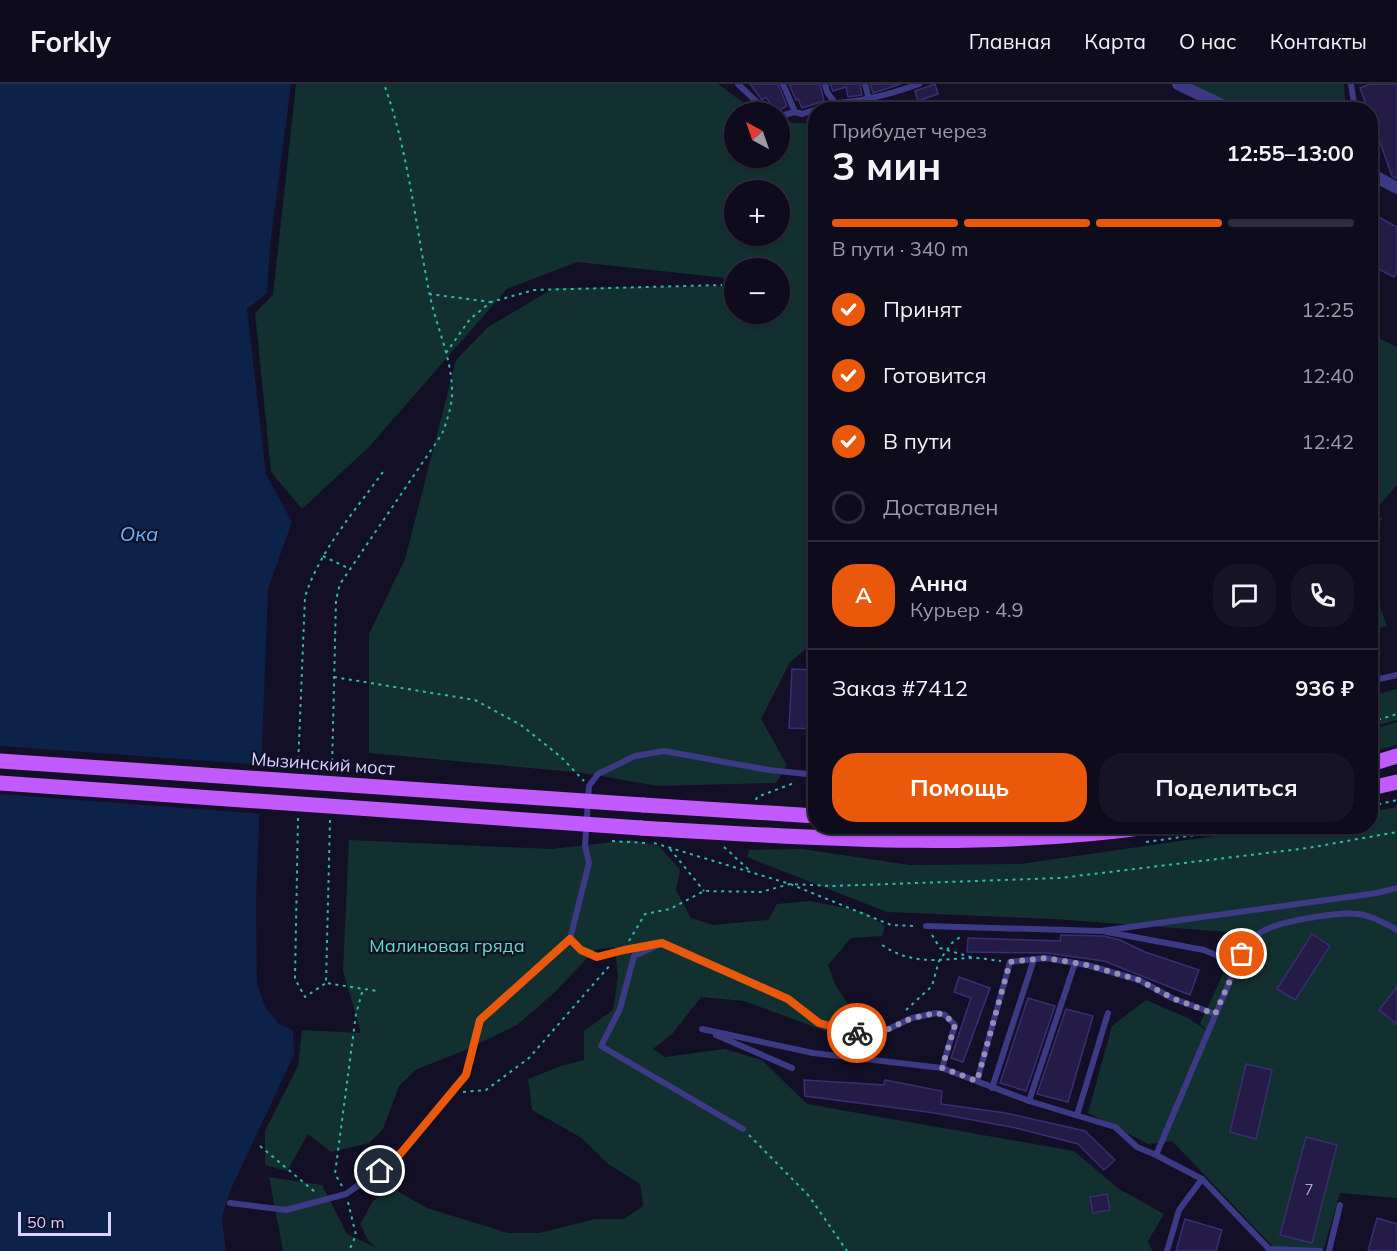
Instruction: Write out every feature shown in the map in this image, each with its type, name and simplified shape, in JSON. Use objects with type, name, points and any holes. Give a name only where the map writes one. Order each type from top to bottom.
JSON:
[{"type":"main road","points":[[1378,762],[1397,756]]},
{"type":"main road","name":"Мызинский мост","points":[[0,761],[808,816]]},
{"type":"main road","points":[[1378,786],[1397,782]]},
{"type":"main road","points":[[0,783],[839,840],[956,841],[1074,834]]},
{"type":"street","points":[[1178,84],[1215,102]]},
{"type":"street","points":[[1378,178],[1397,188]]},
{"type":"lane","points":[[738,84],[757,102]]},
{"type":"lane","points":[[783,84],[795,112]]},
{"type":"lane","points":[[825,84],[827,92],[834,102]]},
{"type":"lane","points":[[866,84],[869,99]]},
{"type":"lane","points":[[844,102],[883,97],[919,84]]},
{"type":"lane","points":[[1350,84],[1353,102]]},
{"type":"lane","points":[[790,113],[808,112]]},
{"type":"lane","points":[[1378,679],[1397,675]]},
{"type":"lane","points":[[230,1203],[286,1210],[346,1194],[396,1159],[466,1075],[480,1020],[570,939],[589,862],[585,846],[589,786],[598,774],[634,756],[664,751],[769,770],[808,774]]},
{"type":"lane","points":[[927,926],[1101,930],[1377,893],[1397,888]]},
{"type":"lane","points":[[1156,1155],[1237,964],[1260,932],[1282,924],[1321,916],[1358,914],[1383,921],[1397,930]]},
{"type":"lane","points":[[1101,930],[1204,950],[1237,964]]},
{"type":"lane","points":[[570,939],[581,950],[597,957],[662,943],[788,999],[819,1023],[853,1033],[882,1032],[912,1018],[936,1013],[945,1015],[955,1025],[942,1068]]},
{"type":"lane","points":[[662,943],[634,956],[620,1009],[601,1046],[743,1129]]},
{"type":"lane","points":[[977,1081],[1010,962],[1045,958],[1075,963],[1139,980],[1172,998],[1215,1014]]},
{"type":"lane","points":[[992,1088],[1034,959]]},
{"type":"lane","points":[[1029,1101],[1075,963]]},
{"type":"lane","points":[[1077,1116],[1108,1013]]},
{"type":"lane","points":[[792,1068],[702,1029],[813,1053],[942,1068],[1029,1101],[1115,1127],[1137,1147],[1202,1179],[1270,1250],[1320,1251]]},
{"type":"lane","points":[[1167,1251],[1179,1210],[1202,1179]]},
{"type":"lane","points":[[1329,1251],[1340,1205]]},
{"type":"path","points":[[332,771],[336,600],[340,584],[442,434],[452,390],[446,353],[429,294],[403,149],[384,84]]},
{"type":"path","points":[[446,353],[470,319],[491,303],[534,290],[722,285]]},
{"type":"path","points":[[429,294],[491,303]]},
{"type":"path","points":[[350,569],[323,556],[385,469]]},
{"type":"path","points":[[334,677],[475,700],[520,724],[561,757],[589,786]]},
{"type":"path","points":[[1378,720],[1397,714]]},
{"type":"path","points":[[752,813],[757,797],[808,778]]},
{"type":"path","points":[[1378,804],[1397,800]]},
{"type":"path","points":[[326,983],[330,818]]},
{"type":"path","points":[[452,1093],[486,1090],[529,1058],[624,950],[645,914],[670,909],[704,891],[761,892],[790,884],[832,886],[1060,878],[1308,848],[1397,832]]},
{"type":"path","points":[[717,840],[751,872]]},
{"type":"path","points":[[704,891],[669,847],[790,884],[891,925],[927,926],[940,948],[974,958],[1010,962]]},
{"type":"path","points":[[939,961],[965,933],[977,927]]},
{"type":"path","points":[[882,945],[912,959],[939,961],[974,958]]},
{"type":"path","points":[[305,997],[326,983],[377,991]]},
{"type":"path","points":[[349,1251],[356,1235],[346,1194],[335,1174],[356,1014],[363,989]]},
{"type":"path","points":[[743,1129],[809,1196],[847,1251]]},
{"type":"path","points":[[260,1146],[325,1199]]},
{"type":"green space","points":[[296,84],[718,84],[742,102],[724,102],[724,168],[790,168],[790,123],[808,124],[808,647],[790,662],[761,719],[787,765],[776,783],[657,786],[584,773],[369,753],[369,634],[405,559],[456,360],[488,327],[554,288],[724,286],[724,324],[790,324],[790,258],[724,258],[724,278],[577,262],[507,289],[368,448],[302,509],[271,472],[255,313],[273,295]]},
{"type":"green space","points":[[1189,84],[1344,84],[1345,102],[1229,102]]},
{"type":"green space","points":[[1378,338],[1397,347],[1397,485],[1378,506]]},
{"type":"green space","points":[[1378,602],[1387,626],[1378,628]]},
{"type":"green space","points":[[1397,689],[1397,720],[1378,725],[1378,694]]},
{"type":"green space","points":[[1397,722],[1397,745],[1378,750],[1378,728]]},
{"type":"green space","points":[[1397,807],[1397,1198],[1340,1193],[1323,1251],[1277,1251],[1172,1141],[1148,1144],[1088,1113],[1112,1026],[1146,1000],[1188,1018],[1208,1031],[1200,1024],[1242,933],[1054,919],[887,912],[747,857],[749,850],[802,849],[910,865],[1020,864],[1229,834],[1378,834],[1378,811]]},
{"type":"green space","name":"Малиновая гряда","points":[[349,840],[551,849],[631,840],[659,846],[680,870],[676,890],[691,918],[713,925],[768,920],[777,904],[810,901],[864,912],[885,926],[882,936],[851,938],[828,965],[835,984],[855,1015],[847,1039],[744,1001],[701,997],[673,1033],[653,1049],[665,1057],[724,1049],[762,1060],[807,1104],[1074,1151],[1119,1189],[1164,1214],[1148,1241],[1152,1251],[283,1251],[269,1177],[322,1185],[347,1234],[377,1248],[368,1240],[360,1224],[373,1201],[392,1188],[427,1208],[508,1233],[539,1233],[595,1219],[624,1219],[643,1206],[640,1184],[608,1164],[580,1137],[532,1110],[528,1079],[584,1060],[584,1031],[613,1010],[618,977],[615,947],[595,950],[554,993],[517,1025],[461,1052],[417,1069],[399,1086],[383,1129],[369,1143],[331,1152],[308,1134],[287,1171],[265,1165],[265,1131],[298,1066],[302,1030],[361,1033],[343,971]]},
{"type":"water","name":"Ока","points":[[0,84],[291,84],[270,246],[267,293],[247,309],[266,474],[292,522],[268,589],[256,904],[257,983],[265,1007],[279,1024],[293,1030],[294,1055],[230,1191],[222,1218],[226,1251],[0,1251]]},
{"type":"pier","points":[[0,746],[264,765],[262,814],[0,794]]},
{"type":"building","points":[[750,84],[778,84],[785,102],[769,102],[766,97],[762,100]]},
{"type":"building","points":[[789,84],[820,84],[824,101],[808,102],[808,106],[802,108],[798,99],[796,100]]},
{"type":"building","points":[[830,84],[860,84],[862,95],[848,97],[846,87],[833,91]]},
{"type":"building","points":[[870,84],[901,84],[873,93]]},
{"type":"building","points":[[935,84],[938,94],[918,101],[915,91]]},
{"type":"building","points":[[1370,84],[1397,84],[1397,179],[1392,176],[1378,137],[1378,102],[1365,102],[1360,88]]},
{"type":"building","points":[[1378,217],[1397,227],[1397,271],[1394,277],[1378,269]]},
{"type":"building","points":[[792,669],[808,670],[808,729],[789,728]]},
{"type":"building","points":[[1312,934],[1330,946],[1295,1000],[1277,989]]},
{"type":"building","points":[[1061,935],[1104,936],[1120,940],[1145,952],[1199,970],[1190,995],[1104,961],[1046,953],[967,952],[968,938],[1060,941]]},
{"type":"building","points":[[959,977],[990,988],[963,1062],[951,1058],[971,998],[954,992]]},
{"type":"building","points":[[1397,987],[1397,1024],[1379,1010]]},
{"type":"building","points":[[1028,998],[1055,1006],[1026,1091],[1000,1083]]},
{"type":"building","points":[[1066,1009],[1093,1016],[1068,1102],[1037,1094]]},
{"type":"building","points":[[1246,1064],[1272,1070],[1256,1139],[1230,1132]]},
{"type":"building","points":[[804,1080],[884,1085],[885,1080],[942,1091],[941,1104],[1006,1113],[1085,1131],[1115,1160],[1104,1170],[1078,1144],[1016,1128],[935,1113],[805,1096]]},
{"type":"building","points":[[1306,1137],[1337,1145],[1312,1243],[1280,1235]]},
{"type":"building","points":[[1107,1194],[1110,1210],[1093,1213],[1090,1197]]},
{"type":"building","points":[[1377,1218],[1397,1224],[1397,1251],[1368,1251]]},
{"type":"building","points":[[1185,1219],[1222,1230],[1216,1251],[1176,1251]]},
{"type":"way so far","points":[[857,1033],[882,1032],[912,1018],[936,1013],[945,1015],[955,1025],[942,1068],[977,1081],[1010,962],[1045,958],[1087,965],[1139,980],[1172,998],[1215,1014],[1242,954]]},
{"type":"route","points":[[380,1171],[396,1159],[466,1075],[480,1020],[570,939],[581,950],[597,957],[662,943],[788,999],[819,1023],[857,1033]]}]
